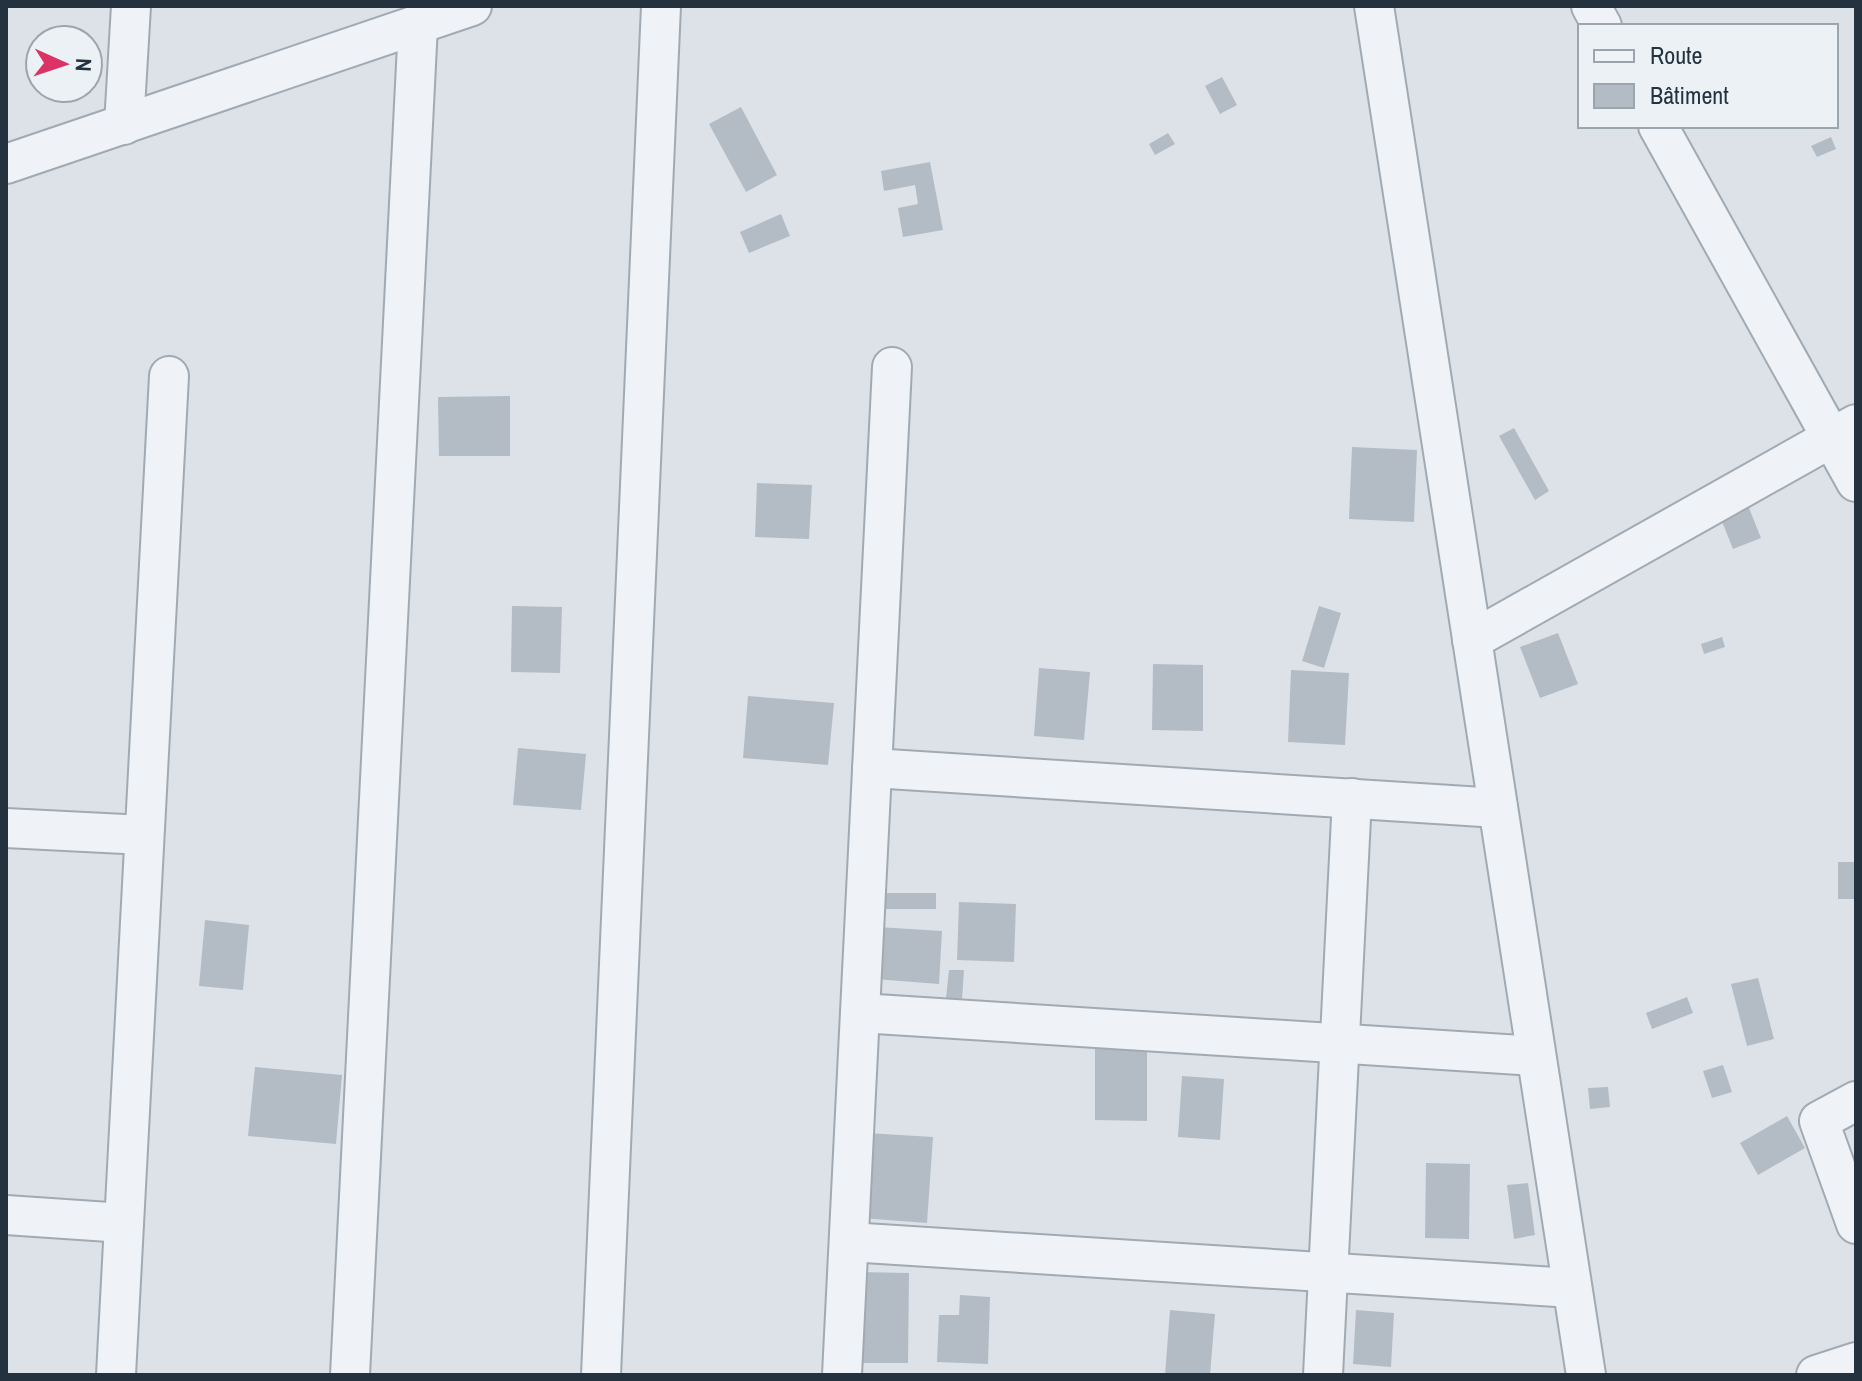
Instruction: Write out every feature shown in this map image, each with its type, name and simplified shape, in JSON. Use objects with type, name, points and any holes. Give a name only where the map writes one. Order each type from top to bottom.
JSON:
[{"type":"street","points":[[124,125],[131,6]]},
{"type":"street","points":[[6,164],[124,125],[380,22],[418,25],[472,6]]},
{"type":"street","points":[[601,1375],[661,6]]},
{"type":"street","points":[[1374,6],[1586,1375]]},
{"type":"street","points":[[1591,6],[1601,24]]},
{"type":"street","points":[[350,1375],[418,25]]},
{"type":"street","points":[[1659,128],[1844,431],[1856,482]]},
{"type":"street","points":[[842,1375],[892,367]]},
{"type":"street","points":[[116,1375],[169,376]]},
{"type":"street","points":[[1472,640],[1844,431]]},
{"type":"street","points":[[872,768],[1498,808]]},
{"type":"street","points":[[1323,1375],[1352,798]]},
{"type":"street","points":[[6,828],[144,835]]},
{"type":"street","points":[[860,1013],[1536,1056]]},
{"type":"street","points":[[1856,1101],[1819,1121],[1856,1224]]},
{"type":"street","points":[[6,1215],[124,1223]]},
{"type":"street","points":[[849,1242],[1572,1288]]},
{"type":"street","points":[[1816,1375],[1856,1362]]},
{"type":"building","points":[[1222,77],[1237,105],[1220,114],[1205,86]]},
{"type":"building","points":[[741,107],[777,175],[746,192],[709,124]]},
{"type":"building","points":[[1168,133],[1175,144],[1155,155],[1149,144]]},
{"type":"building","points":[[1831,137],[1836,149],[1817,157],[1811,146]]},
{"type":"building","points":[[930,162],[943,230],[903,237],[898,208],[918,204],[915,185],[884,191],[881,171]]},
{"type":"building","points":[[781,214],[790,236],[749,253],[740,232]]},
{"type":"building","points":[[510,396],[510,456],[439,456],[438,397]]},
{"type":"building","points":[[1514,428],[1549,491],[1535,500],[1499,436]]},
{"type":"building","points":[[1352,447],[1417,450],[1414,522],[1349,519]]},
{"type":"building","points":[[757,483],[812,485],[809,539],[755,537]]},
{"type":"building","points":[[1747,503],[1761,538],[1733,549],[1719,514]]},
{"type":"building","points":[[512,606],[562,607],[560,673],[511,672]]},
{"type":"building","points":[[1319,606],[1341,613],[1324,668],[1302,661]]},
{"type":"building","points":[[1558,633],[1578,684],[1540,698],[1520,647]]},
{"type":"building","points":[[1722,637],[1725,647],[1704,654],[1701,644]]},
{"type":"building","points":[[1153,664],[1203,665],[1203,731],[1152,730]]},
{"type":"building","points":[[1039,668],[1090,672],[1084,740],[1034,736]]},
{"type":"building","points":[[1291,670],[1349,673],[1345,745],[1288,742]]},
{"type":"building","points":[[748,696],[834,703],[828,765],[743,758]]},
{"type":"building","points":[[518,748],[586,754],[581,810],[513,805]]},
{"type":"building","points":[[1838,862],[1856,862],[1856,899],[1838,899]]},
{"type":"building","points":[[880,893],[936,893],[936,909],[880,909]]},
{"type":"building","points":[[959,902],[1016,904],[1014,962],[957,960]]},
{"type":"building","points":[[205,920],[249,925],[243,990],[199,986]]},
{"type":"building","points":[[878,927],[942,931],[939,984],[875,979]]},
{"type":"building","points":[[949,970],[964,970],[962,1000],[946,998]]},
{"type":"building","points":[[1758,978],[1774,1039],[1747,1046],[1731,984]]},
{"type":"building","points":[[1687,997],[1693,1013],[1652,1029],[1646,1013]]},
{"type":"building","points":[[1095,1039],[1147,1039],[1147,1121],[1095,1120]]},
{"type":"building","points":[[1723,1065],[1732,1092],[1712,1098],[1703,1071]]},
{"type":"building","points":[[255,1067],[342,1075],[336,1144],[248,1136]]},
{"type":"building","points":[[1182,1076],[1224,1079],[1220,1140],[1178,1137]]},
{"type":"building","points":[[1608,1087],[1610,1107],[1590,1109],[1588,1088]]},
{"type":"building","points":[[1787,1116],[1805,1148],[1758,1175],[1740,1143]]},
{"type":"building","points":[[867,1133],[933,1137],[927,1223],[861,1218]]},
{"type":"building","points":[[1426,1163],[1470,1164],[1469,1239],[1425,1238]]},
{"type":"building","points":[[1528,1183],[1535,1235],[1514,1239],[1507,1185]]},
{"type":"building","points":[[860,1272],[909,1273],[908,1363],[860,1363]]},
{"type":"building","points":[[960,1295],[990,1297],[988,1364],[937,1362],[939,1315],[959,1315]]},
{"type":"building","points":[[1170,1310],[1215,1314],[1210,1375],[1165,1375]]},
{"type":"building","points":[[1356,1310],[1394,1313],[1391,1367],[1353,1364]]}]
